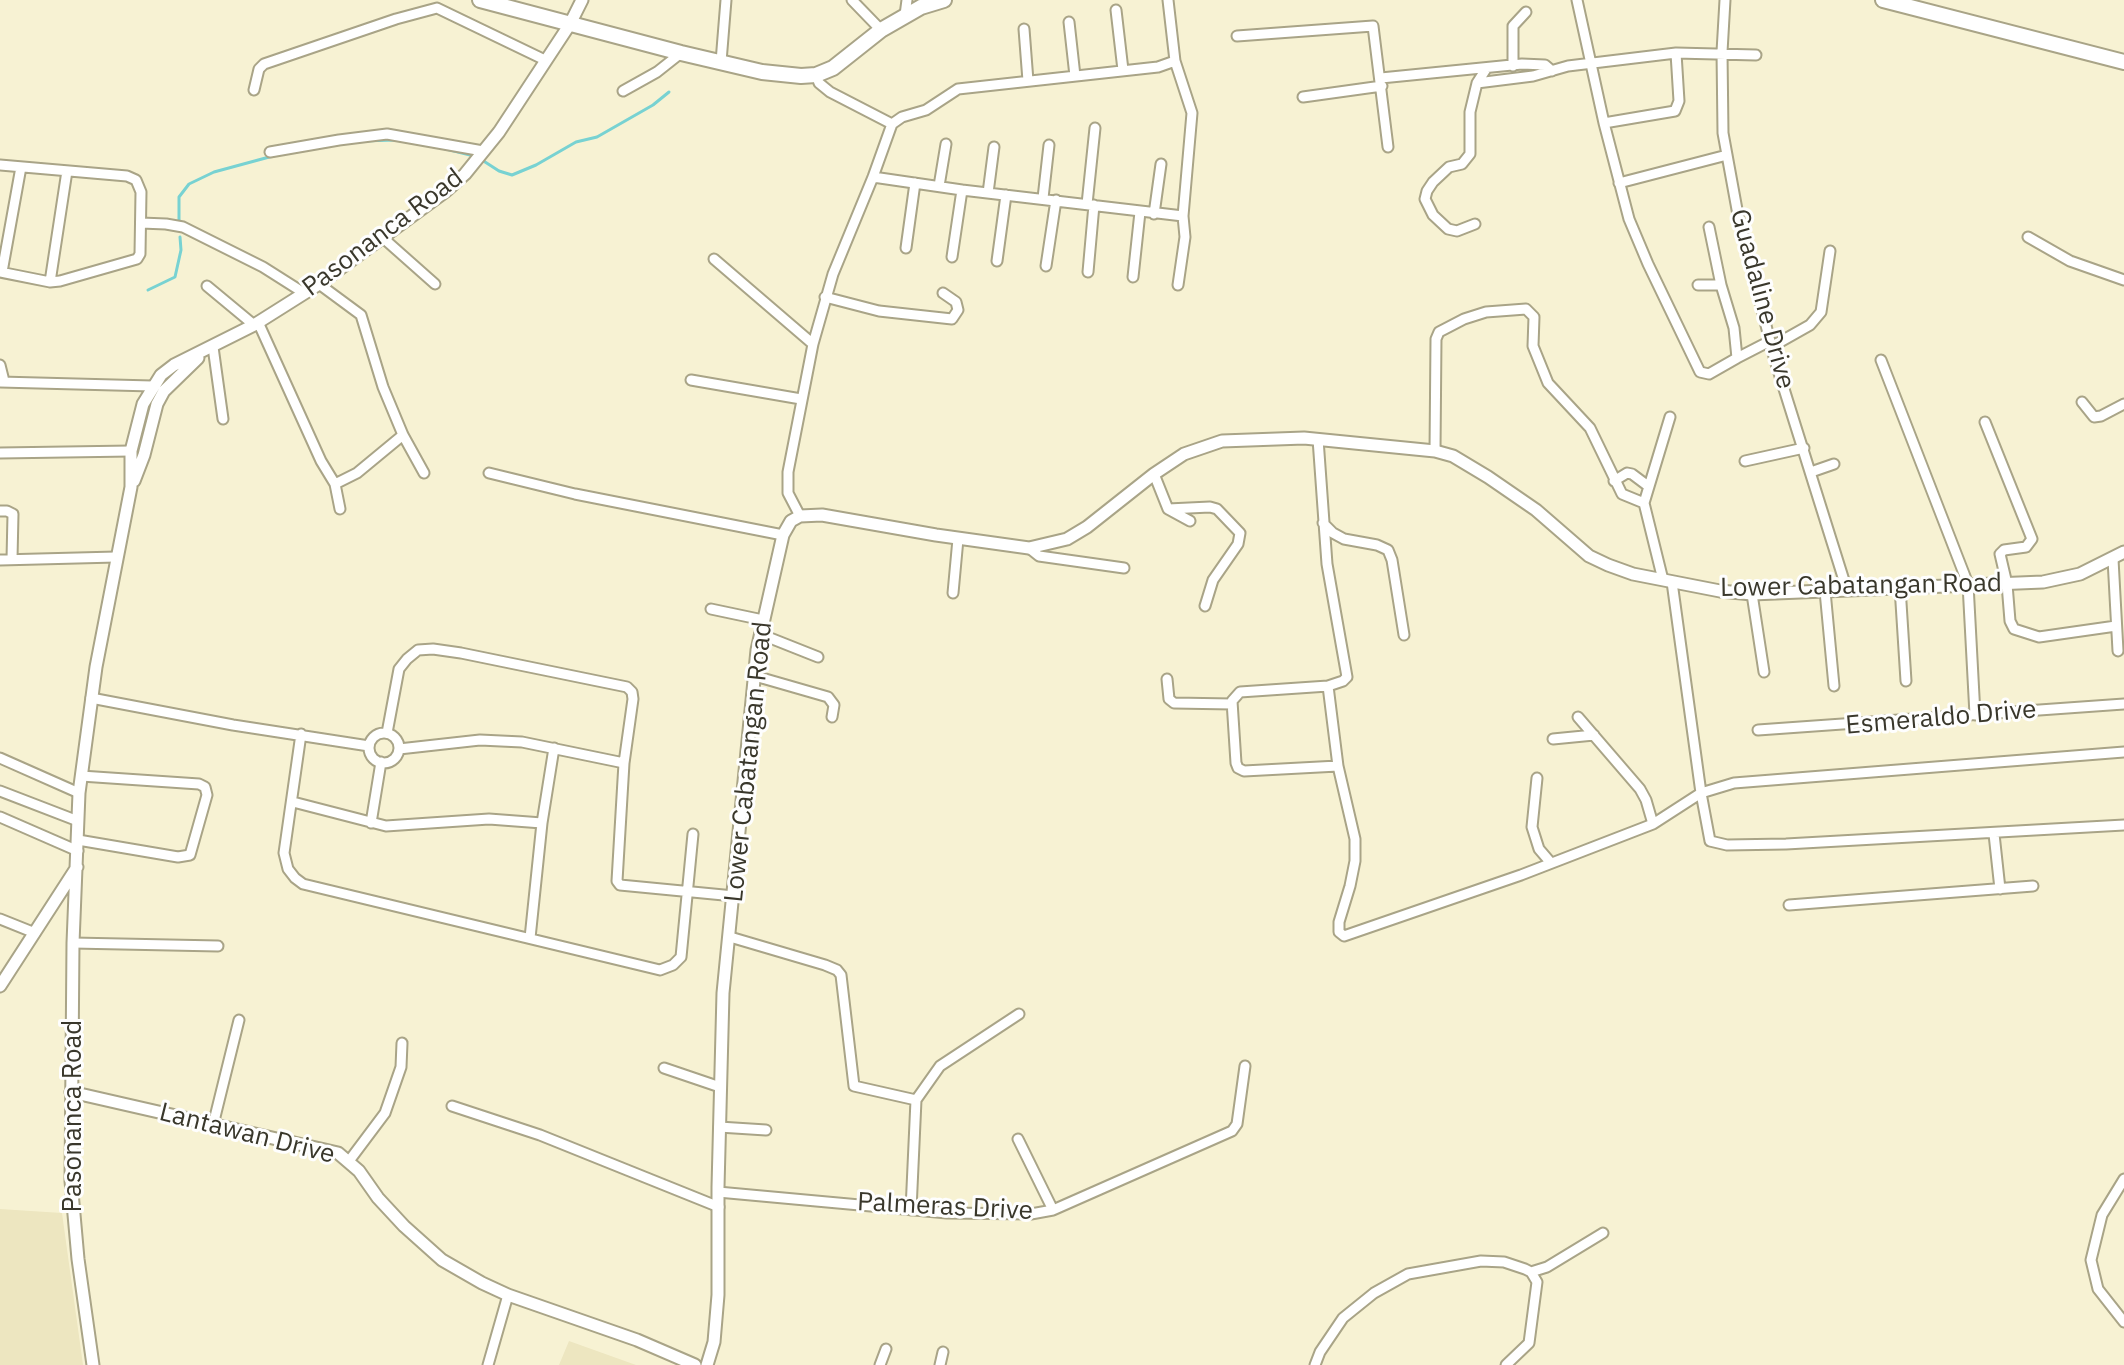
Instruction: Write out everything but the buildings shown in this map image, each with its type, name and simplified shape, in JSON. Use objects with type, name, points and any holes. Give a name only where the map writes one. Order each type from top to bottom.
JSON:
[{"type":"main road","points":[[480,0],[681,53],[784,75],[816,75],[833,68],[905,15],[944,0]]},
{"type":"main road","points":[[1883,0],[2124,62]]},
{"type":"street","name":"Pasonanca Road","points":[[131,487],[131,451],[143,404],[161,375],[174,365],[256,324],[319,284],[446,191],[465,174],[499,132],[570,24],[582,0]]},
{"type":"street","points":[[721,62],[726,0]]},
{"type":"street","points":[[852,0],[881,30]]},
{"type":"street","points":[[905,15],[907,0]]},
{"type":"street","points":[[1168,0],[1175,61],[1192,113],[1183,216],[1185,237],[1178,285]]},
{"type":"street","points":[[1577,0],[1629,219],[1698,370],[1709,374],[1817,319],[1821,312],[1830,251]]},
{"type":"street","name":"Guadaline Drive","points":[[1725,0],[1723,133],[1738,215],[1770,344],[1847,590]]},
{"type":"street","points":[[254,90],[259,69],[264,64],[439,4],[545,60]]},
{"type":"street","points":[[1116,10],[1123,70]]},
{"type":"street","points":[[1513,66],[1513,26],[1526,12]]},
{"type":"street","points":[[1069,22],[1075,76]]},
{"type":"street","points":[[1237,36],[1373,26],[1388,147]]},
{"type":"street","points":[[1024,29],[1028,81]]},
{"type":"street","points":[[623,91],[657,72],[681,53]]},
{"type":"street","points":[[1604,123],[1675,111],[1679,101],[1676,53]]},
{"type":"street","points":[[1477,83],[1592,62],[1676,53],[1756,55]]},
{"type":"street","points":[[800,516],[787,486],[813,344],[825,297],[892,124],[902,117],[926,110],[958,89],[1158,67],[1175,61]]},
{"type":"street","points":[[1303,97],[1381,82],[1513,66],[1542,64],[1552,71]]},
{"type":"street","points":[[1475,224],[1457,231],[1448,229],[1433,215],[1425,199],[1433,182],[1449,167],[1462,164],[1470,154],[1470,112],[1477,83],[1486,69]]},
{"type":"street","points":[[816,75],[819,83],[830,92],[892,124]]},
{"type":"street","points":[[1088,272],[1095,128]]},
{"type":"street","points":[[270,152],[387,134],[483,151]]},
{"type":"street","points":[[939,186],[946,144]]},
{"type":"street","points":[[1043,198],[1049,145]]},
{"type":"street","points":[[988,193],[994,147]]},
{"type":"street","points":[[1619,183],[1727,155]]},
{"type":"street","points":[[1154,214],[1161,164]]},
{"type":"street","points":[[0,165],[127,176],[136,180],[141,192],[140,254],[137,259],[50,282],[1,272],[21,167]]},
{"type":"street","points":[[50,282],[67,171]]},
{"type":"street","points":[[873,177],[1183,216]]},
{"type":"street","points":[[906,248],[915,183]]},
{"type":"street","points":[[952,257],[962,190]]},
{"type":"street","points":[[997,261],[1006,195]]},
{"type":"street","points":[[1046,266],[1056,200]]},
{"type":"street","points":[[1133,277],[1140,212]]},
{"type":"street","points":[[141,223],[183,227],[263,267],[304,293]]},
{"type":"street","points":[[1709,227],[1734,328],[1737,358]]},
{"type":"street","points":[[382,237],[435,284]]},
{"type":"street","points":[[2028,237],[2070,261],[2124,280]]},
{"type":"street","points":[[714,259],[813,344]]},
{"type":"street","points":[[319,284],[361,315],[383,387],[403,435],[424,473]]},
{"type":"street","points":[[1698,285],[1721,285]]},
{"type":"street","points":[[207,286],[256,324],[335,484],[340,509]]},
{"type":"street","points":[[825,297],[879,311],[952,319],[958,310],[956,302],[943,293]]},
{"type":"street","points":[[1435,451],[1436,339],[1439,332],[1486,312],[1526,309],[1534,317],[1533,346],[1548,383],[1590,428],[1622,494],[1644,503]]},
{"type":"street","name":"Pasonanca Road","points":[[93,1365],[73,1215],[73,943],[79,793],[91,698],[131,487],[164,391],[208,349]]},
{"type":"street","points":[[208,349],[223,419]]},
{"type":"street","points":[[1881,360],[1968,584],[1975,715]]},
{"type":"street","points":[[0,365],[2,382],[152,386]]},
{"type":"street","points":[[691,380],[801,399]]},
{"type":"street","points":[[2082,402],[2094,417],[2124,404]]},
{"type":"street","points":[[1670,417],[1644,503],[1667,581],[1709,838],[1720,844],[1786,844],[2124,825]]},
{"type":"street","points":[[1985,422],[2032,539],[2026,547],[2004,550],[2000,554],[2007,584],[2010,621],[2014,629],[2039,637],[2116,626]]},
{"type":"street","points":[[335,484],[357,473],[403,435]]},
{"type":"street","points":[[1318,439],[1327,564],[1347,672],[1343,681],[1328,686],[1240,692],[1232,704],[1238,768],[1244,771],[1338,766]]},
{"type":"street","name":"Lower Cabatangan Road","points":[[707,1365],[717,1324],[723,993],[760,634],[783,535],[791,521],[800,516],[822,515],[1029,548],[1051,544],[1077,533],[1184,454],[1222,441],[1318,439],[1435,451],[1453,456],[1536,510],[1589,556],[1633,574],[1720,591],[1752,594],[2007,584],[2067,578],[2124,552]]},
{"type":"street","points":[[1745,461],[1804,448]]},
{"type":"street","points":[[0,453],[131,451]]},
{"type":"street","points":[[1811,472],[1834,464]]},
{"type":"street","points":[[489,473],[615,503],[783,535]]},
{"type":"street","points":[[1614,481],[1627,473],[1648,486]]},
{"type":"street","points":[[1154,474],[1168,509],[1190,521]]},
{"type":"street","points":[[1168,509],[1217,509],[1240,533],[1238,544],[1213,580],[1205,606]]},
{"type":"street","points":[[0,511],[13,514],[12,559]]},
{"type":"street","points":[[1323,523],[1344,539],[1388,550],[1404,635]]},
{"type":"street","points":[[953,593],[958,539]]},
{"type":"street","points":[[1029,548],[1039,556],[1124,568]]},
{"type":"street","points":[[0,560],[116,557]]},
{"type":"street","points":[[2113,559],[2119,588],[2118,651]]},
{"type":"street","points":[[1900,587],[1906,681]]},
{"type":"street","points":[[1825,591],[1834,686]]},
{"type":"street","points":[[1752,594],[1764,672]]},
{"type":"street","points":[[711,609],[763,620]]},
{"type":"street","points":[[760,634],[818,657]]},
{"type":"street","points":[[387,733],[399,669],[418,650],[433,649],[627,687],[633,699],[624,763],[617,881],[620,885],[734,896]]},
{"type":"street","points":[[755,676],[828,697],[834,705],[832,717]]},
{"type":"street","points":[[1167,679],[1169,699],[1174,703],[1232,704]]},
{"type":"street","points":[[1328,686],[1338,766],[1355,839],[1355,861],[1339,922],[1339,932],[1344,936],[1653,824],[1701,793],[1734,783],[2124,752]]},
{"type":"street","points":[[91,698],[369,746]]},
{"type":"street","name":"Esmeraldo Drive","points":[[1758,730],[2124,704]]},
{"type":"street","points":[[1578,717],[1640,789],[1653,824]]},
{"type":"street","points":[[369,746],[378,734],[387,733],[395,737],[399,749]]},
{"type":"street","points":[[301,734],[284,853],[288,869],[303,884],[660,970],[673,965],[681,957],[693,834]]},
{"type":"street","points":[[1553,739],[1594,735]]},
{"type":"street","points":[[369,746],[371,754],[381,762],[391,761],[399,749],[480,740],[554,748],[624,763]]},
{"type":"street","points":[[530,938],[542,823],[554,748]]},
{"type":"street","points":[[0,758],[79,793]]},
{"type":"street","points":[[371,823],[381,762]]},
{"type":"street","points":[[0,817],[78,846],[178,857],[190,855],[207,795],[205,787],[199,784],[81,776]]},
{"type":"street","points":[[1537,778],[1532,827],[1539,849],[1551,863]]},
{"type":"street","points":[[0,791],[78,821]]},
{"type":"street","points":[[293,802],[371,823],[402,827],[489,819],[542,823]]},
{"type":"street","points":[[1994,834],[2000,889]]},
{"type":"street","name":"Pasonanca Road","points":[[0,986],[4,973],[35,933],[77,866]]},
{"type":"street","points":[[1789,905],[2033,886]]},
{"type":"street","points":[[0,919],[35,933]]},
{"type":"street","points":[[730,937],[837,970],[841,975],[853,1084],[858,1089],[916,1100]]},
{"type":"street","points":[[73,943],[218,946]]},
{"type":"street","points":[[911,1210],[916,1100],[940,1066],[1019,1014]]},
{"type":"street","points":[[213,1125],[239,1020]]},
{"type":"street","points":[[349,1161],[385,1113],[401,1067],[402,1043]]},
{"type":"street","name":"Palmeras Drive","points":[[718,1192],[911,1210],[1031,1214],[1053,1210],[1232,1131],[1237,1124],[1245,1066]]},
{"type":"street","points":[[664,1068],[720,1087]]},
{"type":"street","name":"Lantawan Drive","points":[[71,1092],[338,1153],[349,1161],[378,1198],[422,1244],[442,1260],[508,1295],[637,1340],[695,1365]]},
{"type":"street","points":[[452,1106],[563,1144],[719,1207]]},
{"type":"street","points":[[719,1127],[766,1130]]},
{"type":"street","points":[[1018,1139],[1053,1210]]},
{"type":"street","points":[[2124,1179],[2102,1215],[2091,1260],[2098,1289],[2124,1322]]},
{"type":"street","points":[[1315,1365],[1343,1318],[1374,1293],[1408,1274],[1481,1261],[1504,1262],[1531,1272],[1547,1267],[1603,1233]]},
{"type":"street","points":[[1506,1365],[1529,1343],[1532,1336],[1537,1282],[1531,1272]]},
{"type":"street","points":[[488,1365],[508,1295]]},
{"type":"street","points":[[880,1365],[886,1349]]},
{"type":"street","points":[[940,1365],[943,1352]]},
{"type":"shaded area","points":[[0,1209],[62,1213],[83,1365],[0,1365]]},
{"type":"shaded area","points":[[569,1341],[636,1365],[559,1365]]},
{"type":"waterway","points":[[482,160],[512,175],[576,142],[597,137],[653,105],[669,92]]},
{"type":"waterway","points":[[360,141],[396,140]]},
{"type":"waterway","points":[[438,147],[470,155]]},
{"type":"waterway","points":[[179,223],[179,197],[189,184],[214,172],[273,156]]},
{"type":"waterway","points":[[148,290],[175,277],[181,250],[180,237]]}]
